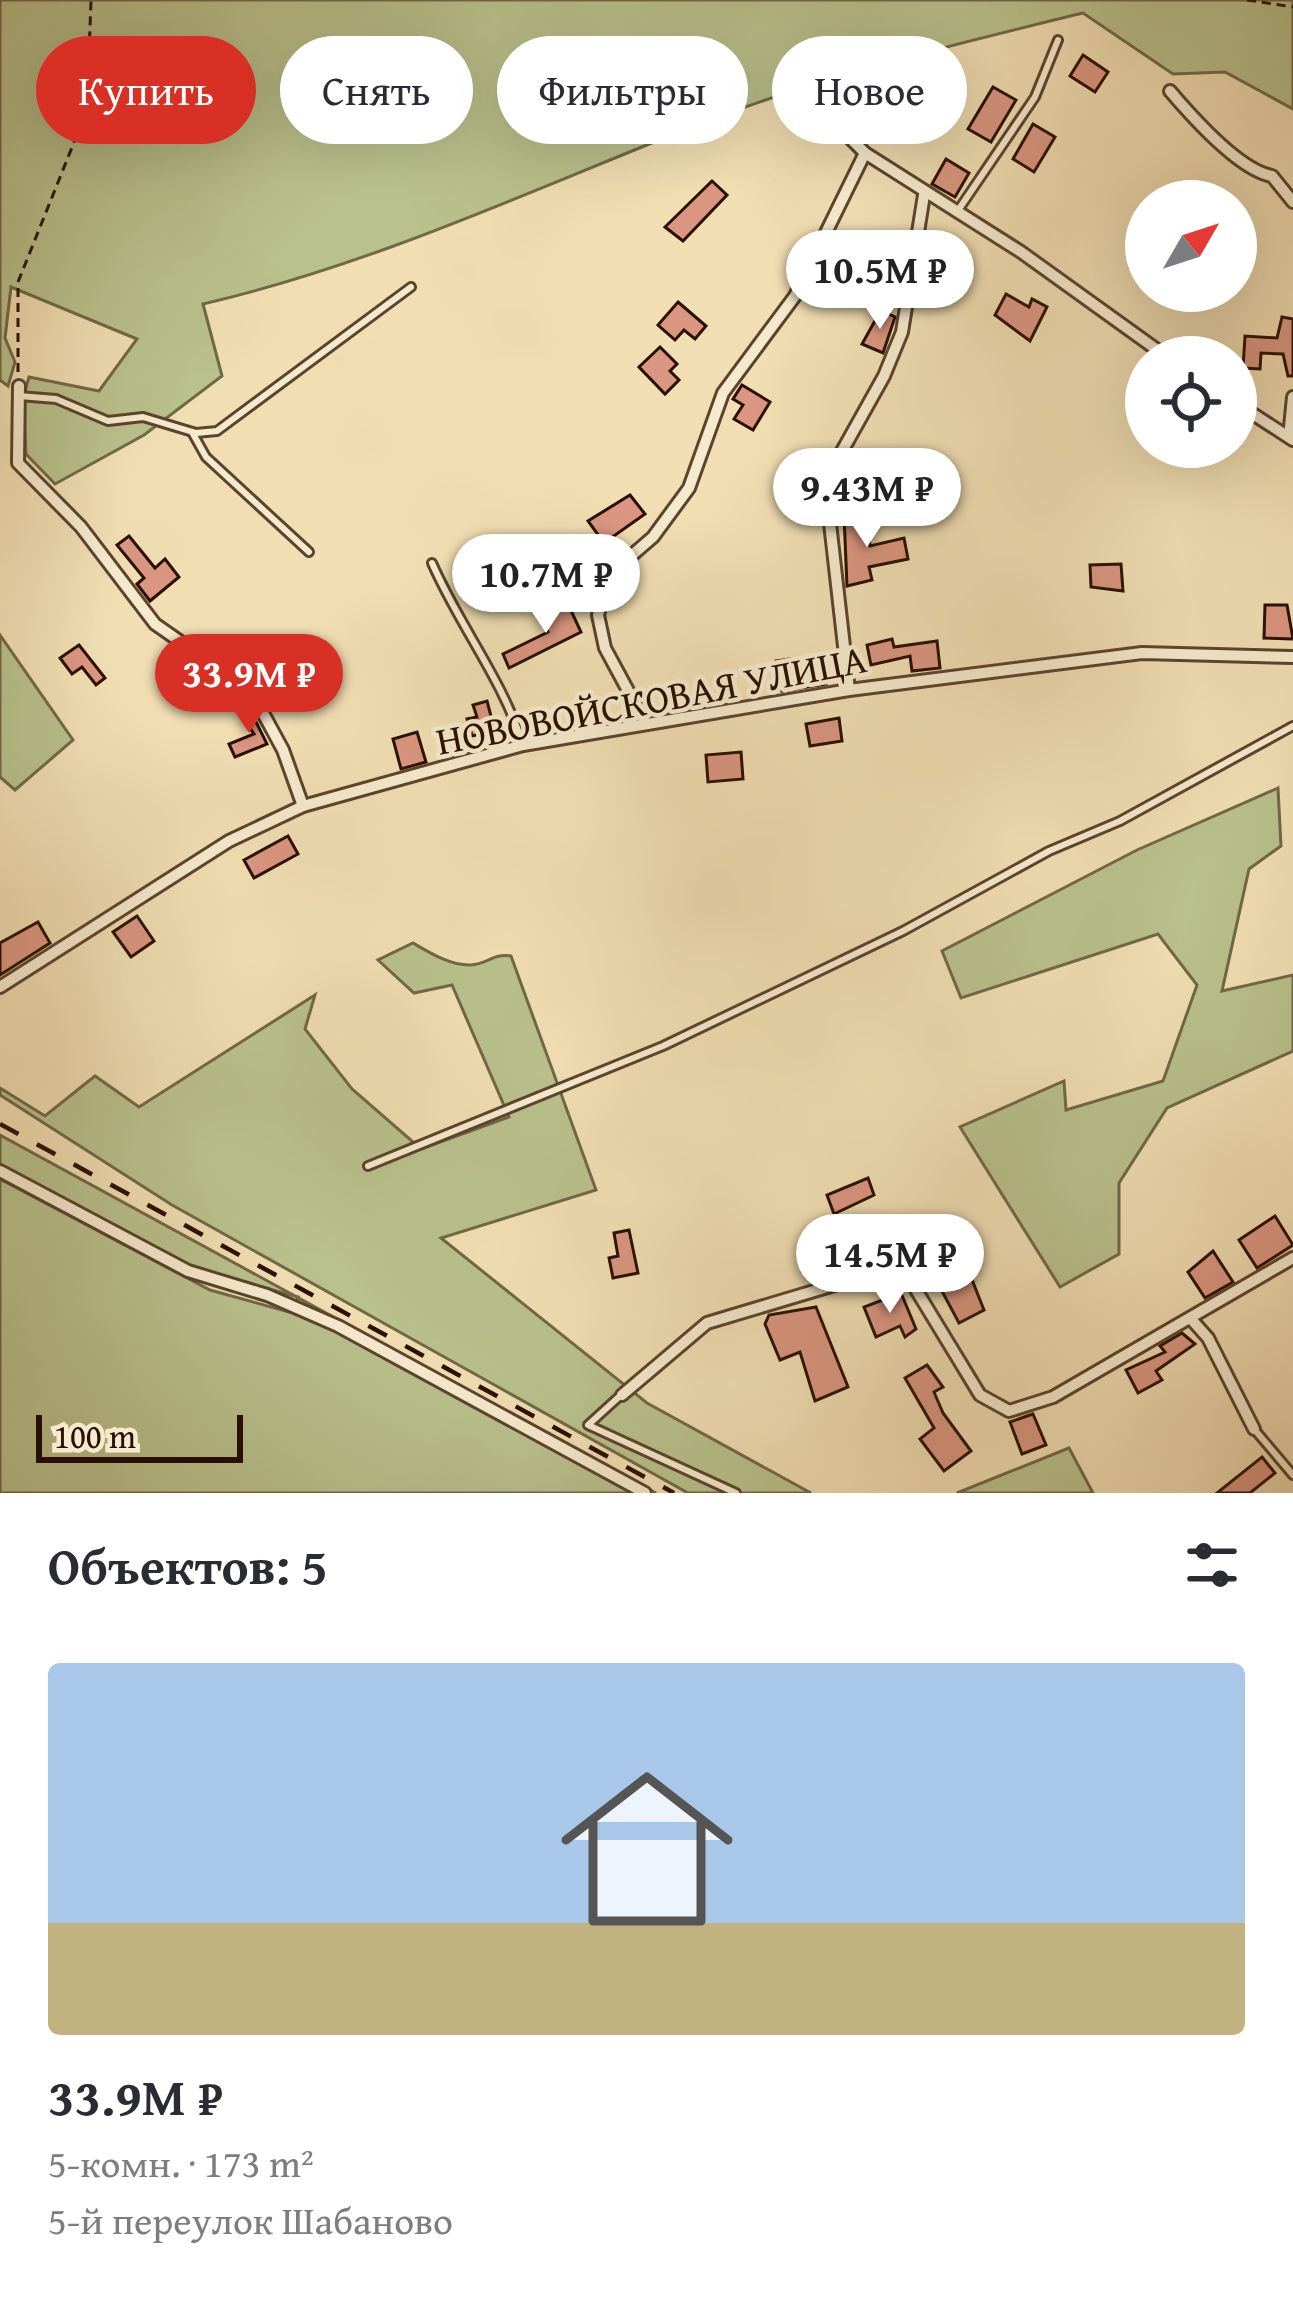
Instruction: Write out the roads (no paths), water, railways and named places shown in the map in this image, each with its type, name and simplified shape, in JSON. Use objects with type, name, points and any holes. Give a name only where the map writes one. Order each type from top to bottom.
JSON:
[{"type":"street","points":[[1170,91],[1253,172],[1272,176],[1293,202]]},
{"type":"street","points":[[856,144],[924,195],[957,212],[1137,336]]},
{"type":"street","points":[[646,724],[605,648],[598,615],[609,575],[653,537],[689,488],[723,393],[795,296],[865,153]]},
{"type":"street","points":[[849,690],[827,496],[836,462],[902,332],[924,195]]},
{"type":"street","points":[[19,391],[19,463],[81,527],[155,624],[251,692],[283,749],[303,806]]},
{"type":"street","points":[[1291,439],[1293,397]]},
{"type":"street","points":[[1257,417],[1291,439]]},
{"type":"street","name":"НОВОВОЙСКОВАЯ УЛИЦА","points":[[0,986],[230,841],[303,806],[524,745],[849,690],[1142,653],[1293,657]]},
{"type":"street","points":[[0,1171],[188,1271],[267,1295],[338,1326],[645,1493]]},
{"type":"street","points":[[622,1395],[707,1323],[901,1265],[980,1395],[1009,1412],[1053,1396],[1293,1258]]},
{"type":"street","points":[[1192,1320],[1208,1338],[1254,1429]]},
{"type":"lane","points":[[957,212],[1042,86],[1058,40]]},
{"type":"lane","points":[[19,391],[56,399],[108,421],[142,417],[193,432],[217,431],[411,287]]},
{"type":"lane","points":[[193,432],[206,458],[309,552]]},
{"type":"lane","points":[[432,563],[451,606],[502,684],[524,745]]},
{"type":"lane","points":[[368,1166],[663,1046],[903,931],[1048,851],[1120,821],[1293,726]]},
{"type":"lane","points":[[622,1395],[589,1425],[736,1493]]},
{"type":"lane","points":[[1254,1429],[1293,1475]]},
{"type":"railway","points":[[0,1124],[674,1493]]}]
